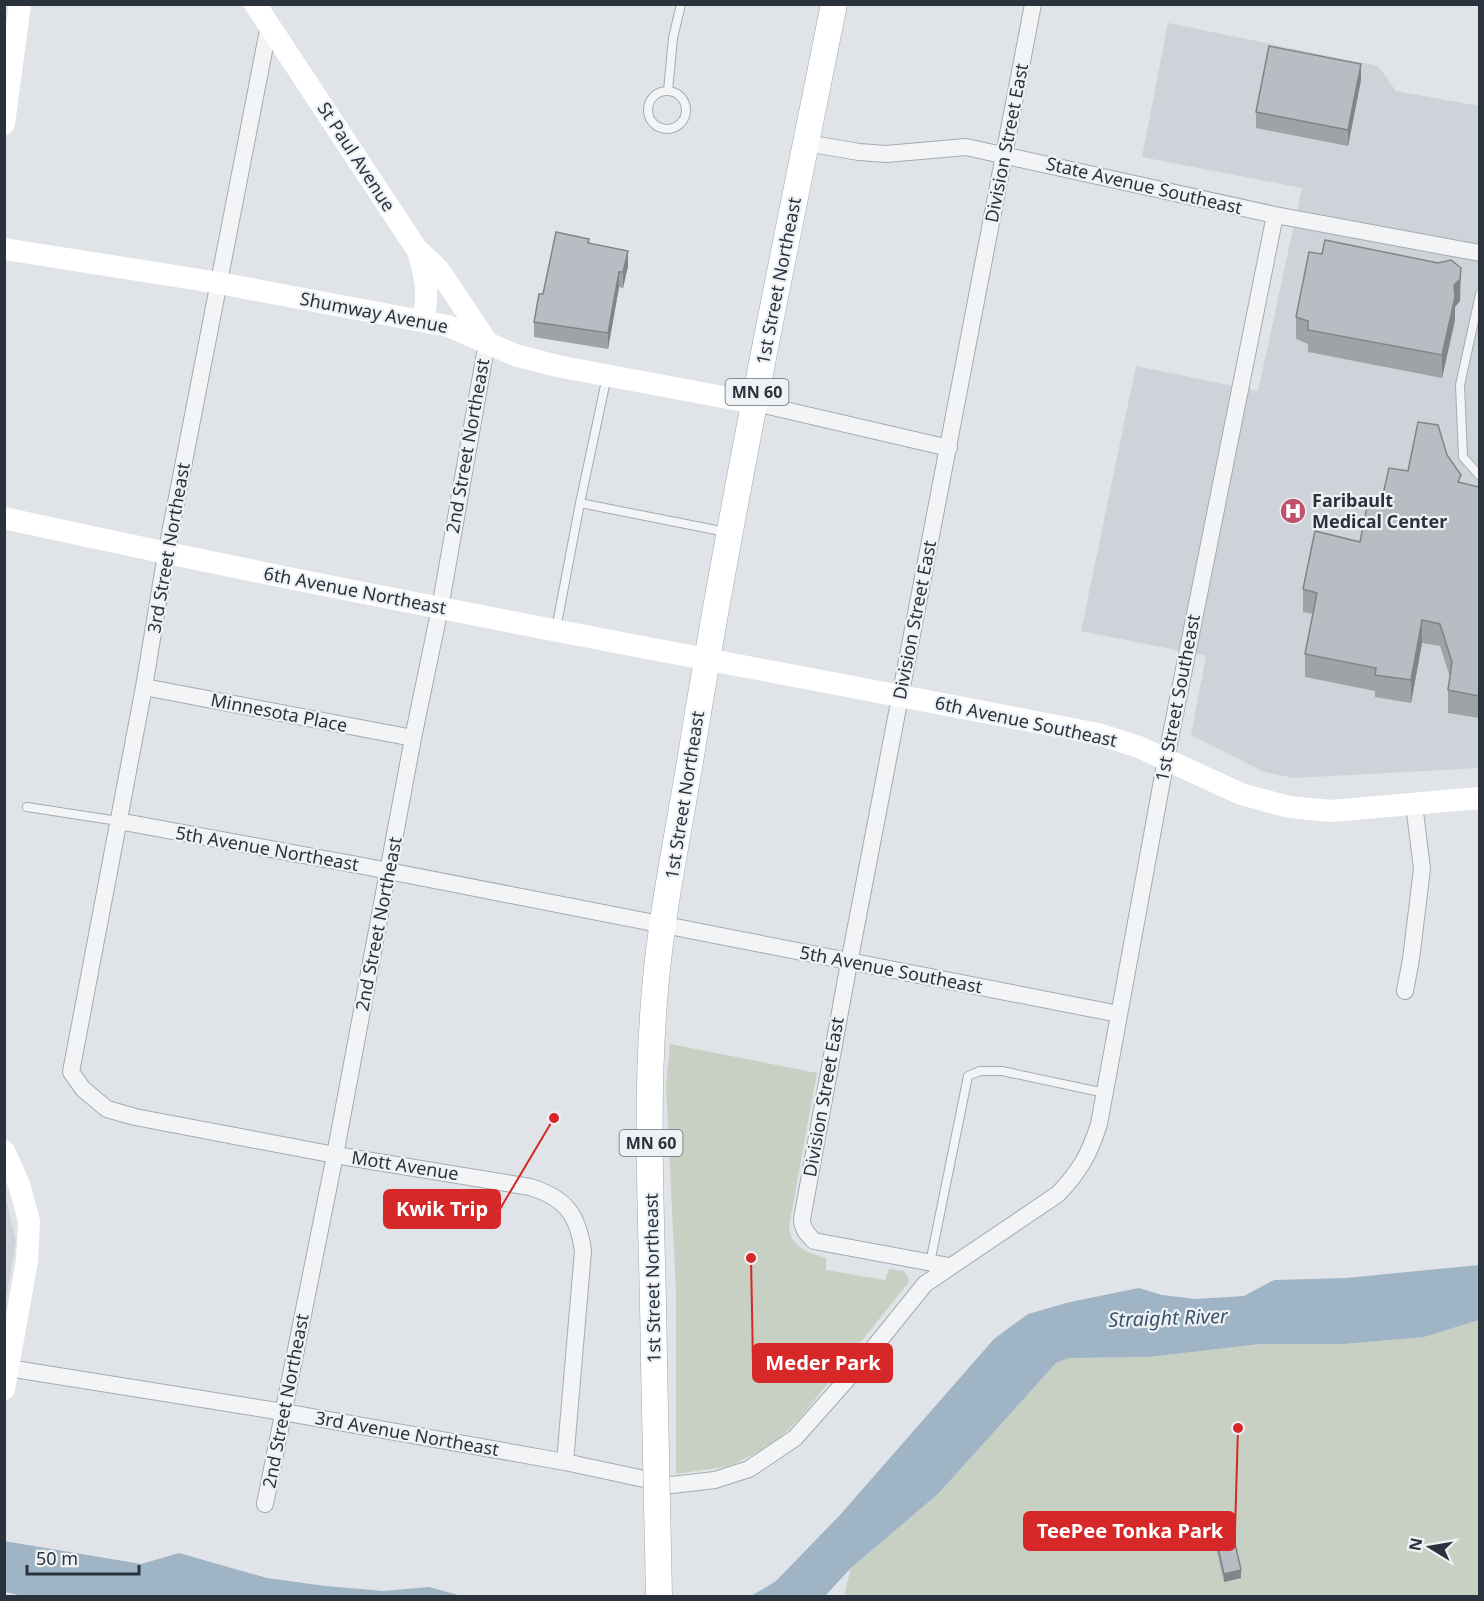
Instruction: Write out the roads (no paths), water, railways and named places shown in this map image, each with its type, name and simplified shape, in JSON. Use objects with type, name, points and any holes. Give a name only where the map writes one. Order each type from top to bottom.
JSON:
[{"type":"main road","name":"1st Street Northeast","points":[[659,1596],[650,1081],[655,986],[707,659],[834,4]]},
{"type":"street","points":[[4,124],[9,56],[20,4]]},
{"type":"street","name":"St Paul Avenue","points":[[255,4],[418,251],[425,274],[428,297],[423,321]]},
{"type":"street","name":"Division Street East","points":[[930,1263],[814,1241],[802,1225],[802,1219],[1033,4]]},
{"type":"street","name":"3rd Street Northeast","points":[[71,1072],[144,687],[166,554],[269,25]]},
{"type":"street","name":"State Avenue Southeast","points":[[806,143],[886,154],[966,147],[1275,215],[1479,253]]},
{"type":"street","name":"1st Street Southeast","points":[[949,1266],[1058,1194],[1074,1178],[1090,1153],[1099,1124],[1166,759],[1275,215]]},
{"type":"street","name":"Shumway Avenue","points":[[4,249],[219,283],[448,326],[515,355],[607,376],[755,403],[949,448]]},
{"type":"street","points":[[418,251],[438,269],[487,342]]},
{"type":"street","name":"2nd Street Northeast","points":[[266,1504],[440,608],[487,342]]},
{"type":"street","name":"6th Avenue Northeast","points":[[4,518],[166,554],[707,659]]},
{"type":"street","name":"6th Avenue Southeast","points":[[707,659],[1098,734],[1139,747],[1241,794],[1289,807],[1331,811],[1479,798]]},
{"type":"street","name":"Minnesota Place","points":[[144,687],[413,738]]},
{"type":"street","points":[[1405,991],[1422,869],[1414,804]]},
{"type":"street","name":"5th Avenue Northeast","points":[[118,821],[664,925]]},
{"type":"street","name":"5th Avenue Southeast","points":[[664,925],[1119,1014]]},
{"type":"street","name":"Mott Avenue","points":[[71,1072],[83,1089],[107,1109],[135,1117],[335,1155],[530,1187],[560,1200],[571,1212],[580,1230],[583,1251],[565,1462]]},
{"type":"street","points":[[4,1151],[19,1184],[29,1221],[27,1261],[6,1379]]},
{"type":"street","points":[[930,1263],[949,1266]]},
{"type":"street","name":"3rd Avenue Northeast","points":[[6,1379],[283,1412],[565,1462],[672,1485],[715,1480],[734,1475],[763,1461],[795,1438],[851,1375],[925,1284],[949,1266]]},
{"type":"lane","points":[[668,91],[673,38],[681,4]]},
{"type":"lane","points":[[668,91],[680,96],[686,107],[684,119],[680,124],[668,129],[652,121],[649,110],[657,94],[668,91]]},
{"type":"lane","points":[[1479,294],[1460,385],[1463,457],[1479,476]]},
{"type":"lane","points":[[556,630],[607,376]]},
{"type":"lane","points":[[580,503],[730,533]]},
{"type":"lane","points":[[27,807],[118,821]]},
{"type":"lane","points":[[930,1263],[968,1076],[980,1071],[1002,1071],[1105,1093]]},
{"type":"water","name":"Straight River","points":[[1479,1265],[1479,1320],[1424,1337],[1344,1344],[1260,1344],[1150,1357],[1069,1358],[1056,1363],[938,1494],[851,1568],[825,1596],[751,1596],[776,1581],[840,1515],[994,1339],[1028,1314],[1070,1302],[1139,1288],[1162,1295],[1195,1299],[1244,1296],[1274,1280],[1346,1278]]},
{"type":"water","points":[[4,1541],[141,1564],[179,1553],[267,1578],[384,1591],[429,1587],[462,1596],[23,1596],[5,1592]]},
{"type":"place","name":"Faribault Medical Center","points":[[1293,511]]},
{"type":"place","name":"Kwik Trip","points":[[554,1118]]},
{"type":"place","name":"Meder Park","points":[[751,1258]]},
{"type":"place","name":"TeePee Tonka Park","points":[[1238,1428]]}]
